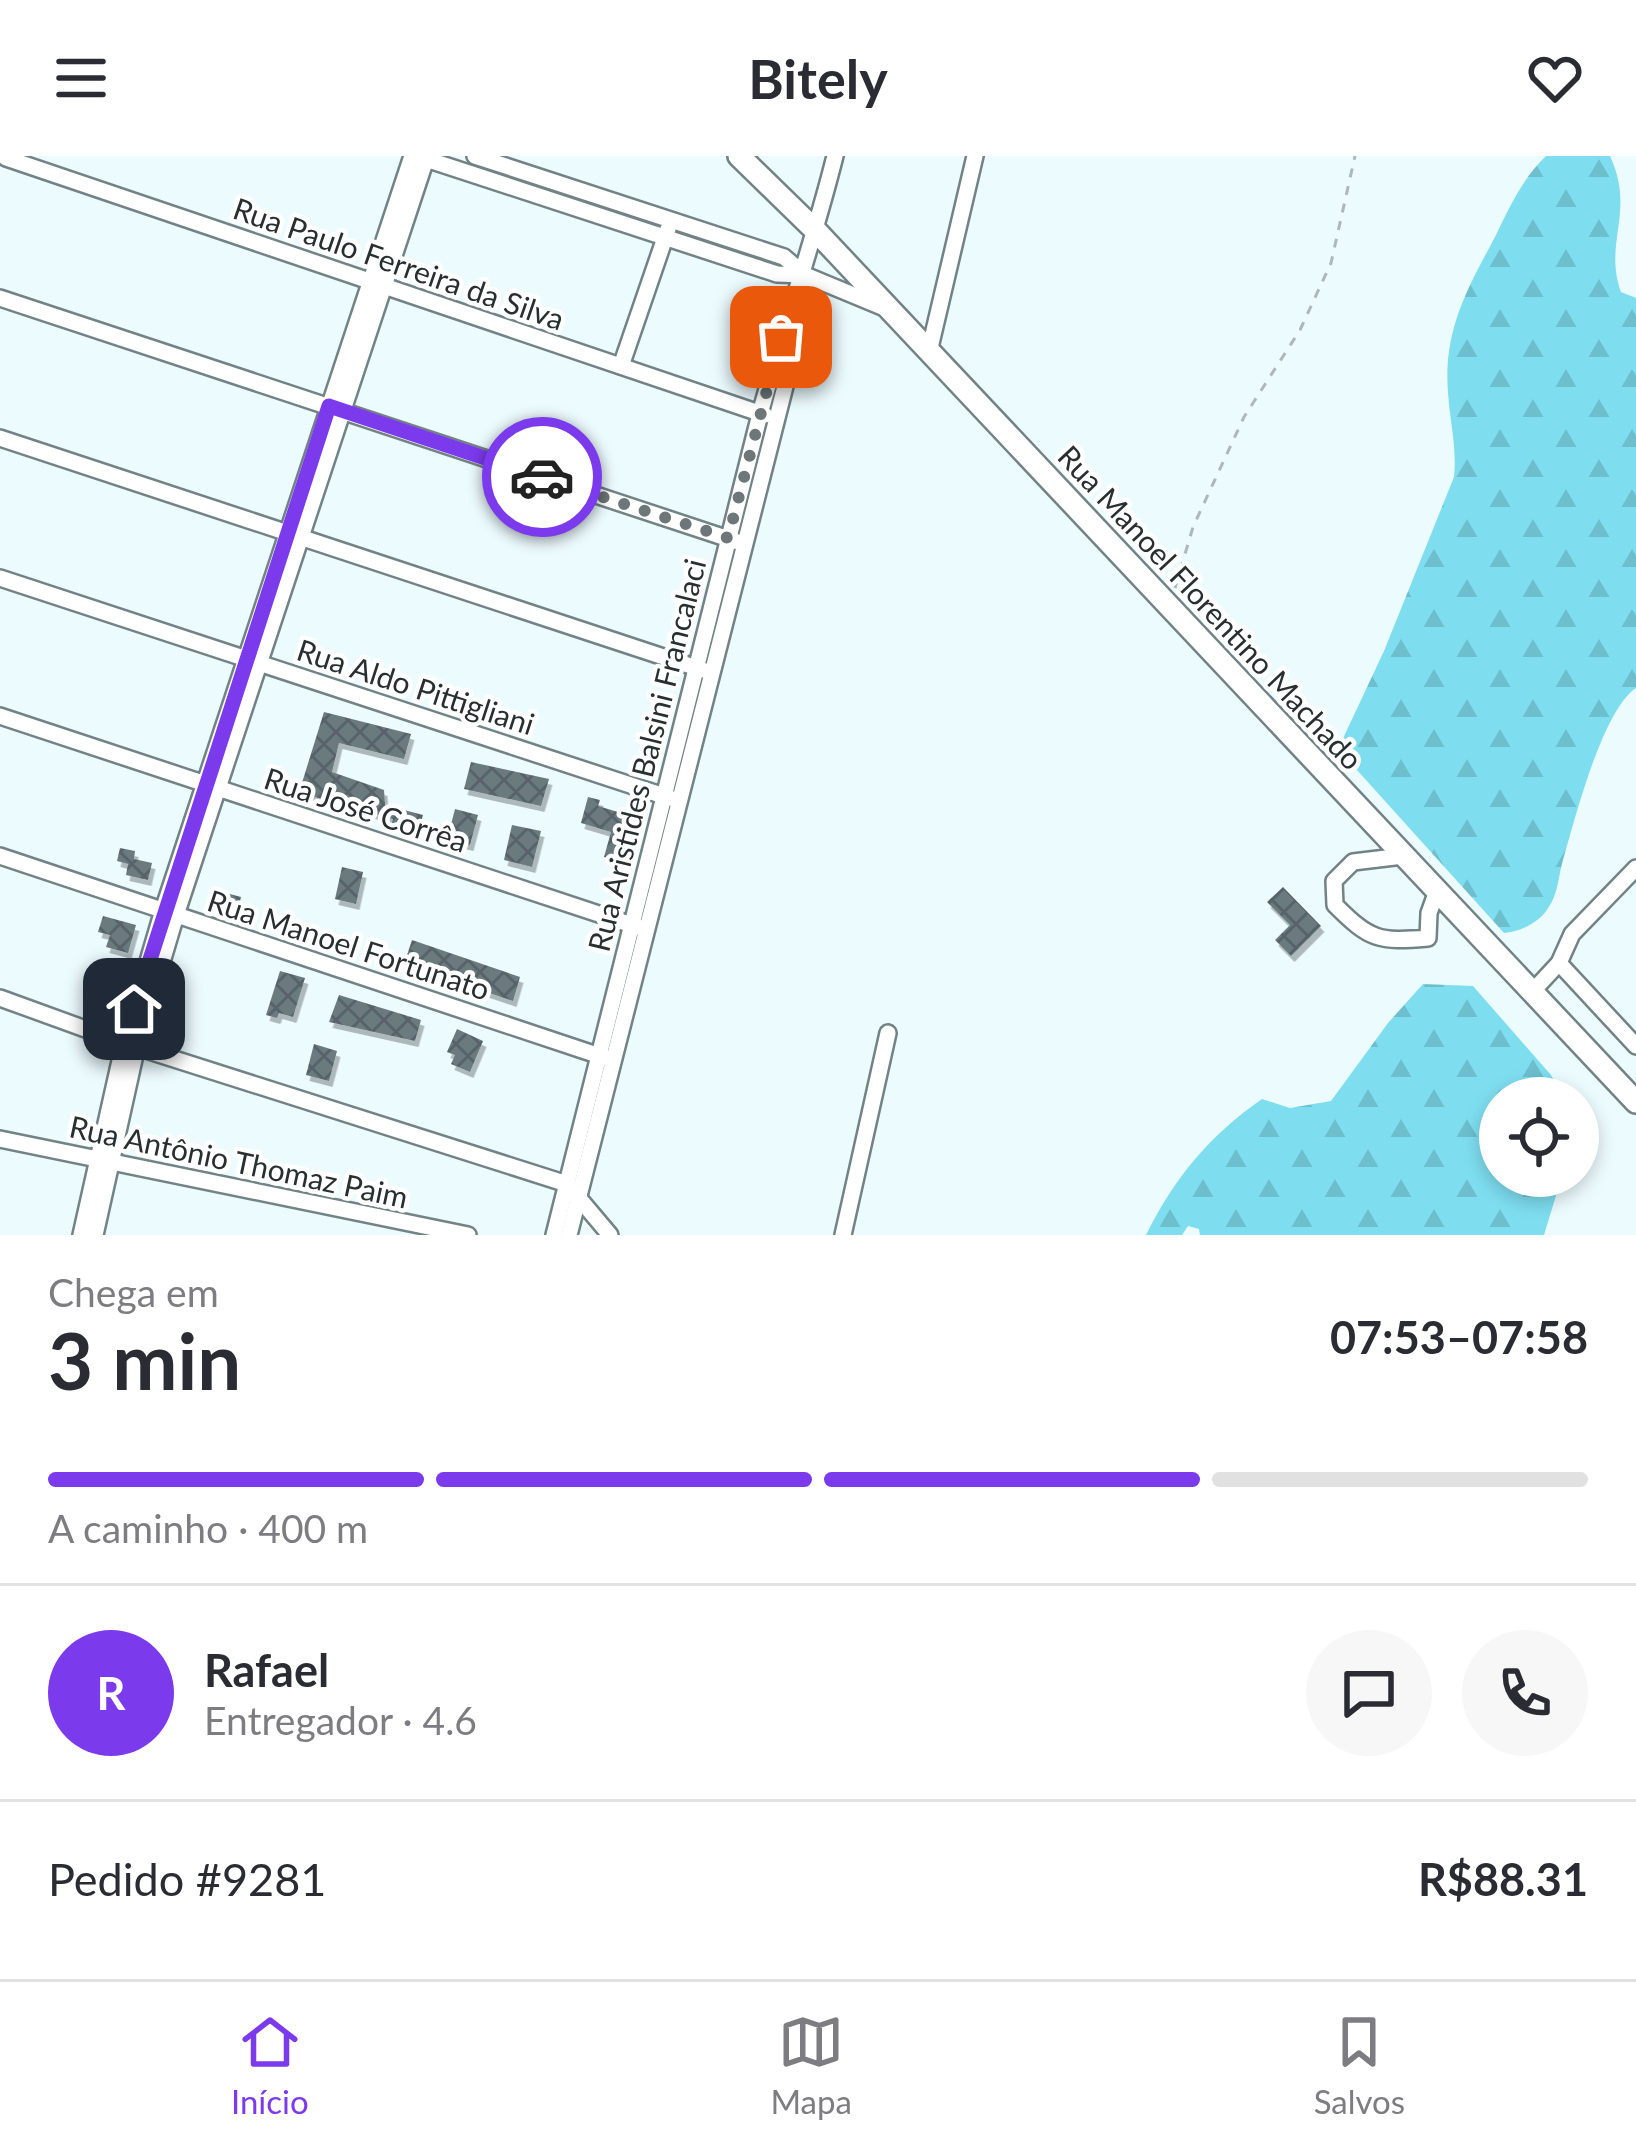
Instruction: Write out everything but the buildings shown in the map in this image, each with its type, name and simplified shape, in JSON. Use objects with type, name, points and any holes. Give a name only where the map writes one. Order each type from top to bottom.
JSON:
[{"type":"main road","name":"Rua Manoel Florentino Machado","points":[[740,156],[816,231],[1636,1102]]},
{"type":"street","points":[[475,156],[668,229]]},
{"type":"street","name":"Rua Aristides Balsini Francalaci","points":[[704,671],[728,538],[806,304],[805,275],[835,156]]},
{"type":"street","points":[[929,352],[975,156]]},
{"type":"street","points":[[95,1235],[130,1044],[420,157],[668,229],[784,257],[805,275],[890,311]]},
{"type":"street","name":"Rua Paulo Ferreira da Silva","points":[[4,162],[768,416]]},
{"type":"street","points":[[621,366],[668,229]]},
{"type":"street","points":[[0,298],[745,544]]},
{"type":"street","name":"Rua Aristides Balsini Francalaci","points":[[554,1235],[573,1190],[704,671],[745,544],[768,416]]},
{"type":"street","points":[[0,438],[704,671]]},
{"type":"street","name":"Rua Aldo Pittigliani","points":[[0,578],[671,799]]},
{"type":"street","name":"Rua José Corrêa","points":[[0,716],[639,928]]},
{"type":"street","name":"Rua Manoel Fortunato","points":[[0,856],[606,1058]]},
{"type":"street","points":[[1403,856],[1354,862],[1334,881],[1335,904],[1361,931],[1376,939],[1428,938],[1437,891]]},
{"type":"street","points":[[1532,992],[1559,963],[1572,934],[1636,868]]},
{"type":"street","points":[[1559,963],[1636,1046]]},
{"type":"street","points":[[0,998],[573,1190],[610,1235]]},
{"type":"street","points":[[843,1235],[888,1033]]},
{"type":"street","name":"Rua Antônio Thomaz Paim","points":[[0,1139],[468,1235]]},
{"type":"street","points":[[81,1235],[105,1161]]},
{"type":"street","name":"Rua Aristides Balsini Francalaci","points":[[569,1235],[573,1190]]},
{"type":"path","points":[[1169,607],[1193,527],[1244,417],[1300,330],[1331,263],[1355,156]]},
{"type":"green space","points":[[1546,156],[1610,156],[1617,176],[1616,274],[1621,292],[1636,298],[1636,688],[1601,742],[1553,900],[1536,921],[1504,933],[1338,749],[1384,651],[1454,477],[1447,370],[1460,310],[1518,193]]},
{"type":"green space","points":[[1423,984],[1473,986],[1551,1075],[1479,1077],[1479,1197],[1556,1197],[1544,1235],[1200,1235],[1199,1229],[1188,1226],[1182,1235],[1146,1235],[1181,1176],[1226,1128],[1262,1099],[1290,1108],[1331,1101]]},
{"type":"way so far","points":[[542,477],[728,538],[781,337]]},
{"type":"route","points":[[134,1009],[329,406],[542,477]]}]
